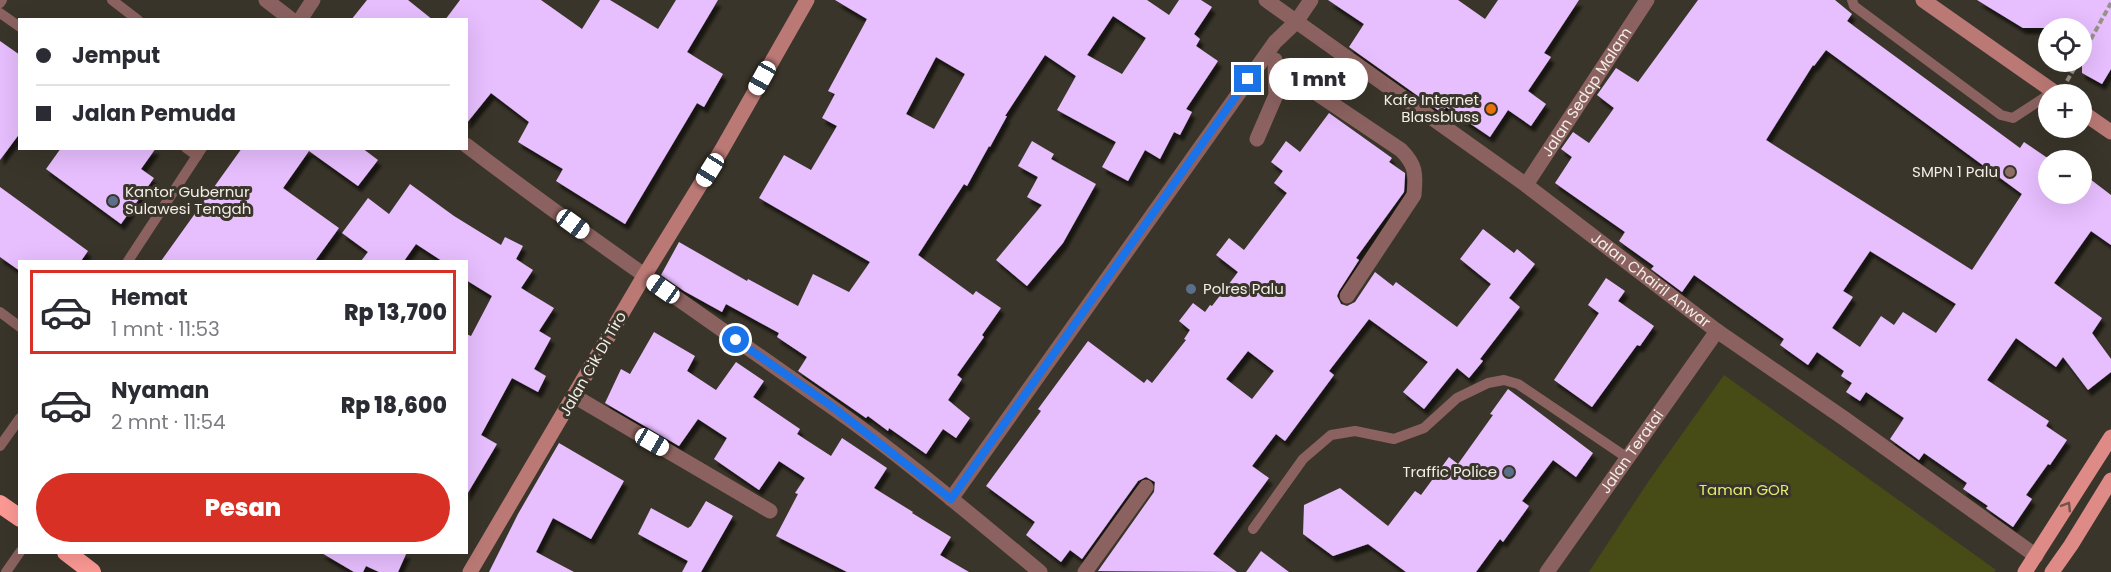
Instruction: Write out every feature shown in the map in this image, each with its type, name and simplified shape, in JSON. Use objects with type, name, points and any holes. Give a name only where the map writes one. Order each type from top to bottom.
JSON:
[{"type":"highway","points":[[0,504],[18,517]]},
{"type":"highway","points":[[69,554],[92,572]]},
{"type":"main road","points":[[2025,572],[2111,436]]},
{"type":"main road","points":[[2052,572],[2111,480]]},
{"type":"street","points":[[266,0],[286,18]]},
{"type":"street","points":[[301,18],[313,0]]},
{"type":"street","name":"Jalan Cik Di Tiro","points":[[470,572],[644,276],[721,151],[807,0]]},
{"type":"street","name":"Jalan Chairil Anwar","points":[[1266,0],[1526,185],[1717,332],[1845,419],[2036,555]]},
{"type":"street","points":[[951,499],[1275,42],[1296,22],[1311,0]]},
{"type":"street","name":"Jalan Sedap Malam","points":[[1526,185],[1647,0]]},
{"type":"street","points":[[1923,0],[2042,84]]},
{"type":"street","points":[[1257,139],[1276,95],[1275,42]]},
{"type":"street","points":[[1276,66],[1401,150],[1411,160],[1416,180],[1414,195],[1347,296]]},
{"type":"street","points":[[2092,119],[2111,132]]},
{"type":"street","points":[[468,146],[644,276],[830,405],[1040,572]]},
{"type":"street","name":"Jalan Teratai","points":[[1547,572],[1626,457],[1717,332]]},
{"type":"street","points":[[574,396],[770,511]]},
{"type":"street","points":[[1085,572],[1146,487]]},
{"type":"lane","points":[[112,0],[135,18]]},
{"type":"lane","points":[[1852,0],[1854,6],[2001,115],[2013,118],[2038,103]]},
{"type":"lane","points":[[0,13],[18,26]]},
{"type":"lane","points":[[129,260],[199,152]]},
{"type":"lane","points":[[0,312],[18,326]]},
{"type":"lane","points":[[1253,529],[1303,459],[1331,435],[1355,430],[1394,439],[1424,428],[1456,398],[1488,383],[1504,380],[1518,384],[1626,457]]},
{"type":"lane","points":[[0,446],[18,421]]},
{"type":"lane","points":[[6,572],[19,554]]},
{"type":"path","points":[[2092,37],[2111,3]]},
{"type":"green space","name":"Taman GOR","points":[[1724,375],[1996,570],[1994,572],[1589,572],[1648,482]]},
{"type":"building","points":[[367,0],[408,0],[430,18],[353,18]]},
{"type":"building","points":[[460,0],[541,0],[582,29],[600,0],[610,0],[658,29],[676,0],[718,0],[687,52],[723,74],[704,107],[697,103],[625,224],[556,181],[563,169],[518,142],[529,122],[491,93],[468,122],[468,18],[446,18]]},
{"type":"building","points":[[835,0],[1147,0],[1169,15],[1179,0],[1201,0],[1212,7],[1194,34],[1200,39],[1196,46],[1218,61],[1186,109],[1192,112],[1180,135],[1174,132],[1160,159],[1145,150],[1128,181],[1102,167],[1116,142],[1057,110],[1076,76],[1045,55],[1005,116],[1007,116],[967,186],[964,184],[918,255],[973,295],[976,291],[1001,308],[957,375],[962,379],[948,400],[970,418],[956,438],[943,429],[926,454],[889,428],[888,431],[868,416],[866,418],[798,371],[807,357],[777,337],[779,333],[726,304],[722,312],[661,275],[679,242],[747,281],[748,279],[798,306],[813,274],[849,292],[870,262],[759,198],[784,155],[811,170],[837,126],[822,118],[835,94],[828,91],[867,19]],"holes":[[[1113,16],[1146,38],[1122,74],[1087,55]],[[936,57],[965,74],[934,129],[906,114]]]},
{"type":"building","points":[[1328,0],[1458,0],[1485,19],[1498,0],[1579,0],[1544,53],[1551,57],[1528,91],[1546,104],[1531,126],[1508,110],[1490,137],[1446,107],[1442,113],[1349,47],[1364,24]]},
{"type":"building","points":[[1698,0],[1835,0],[1852,14],[1847,21],[2020,148],[2024,142],[2038,152],[2038,204],[2092,204],[2092,181],[2111,195],[2111,245],[2091,231],[2054,283],[2102,318],[2092,333],[2111,359],[2111,372],[2088,390],[2063,357],[2056,367],[2016,338],[1987,380],[2049,421],[2046,426],[2067,440],[2026,495],[2032,499],[2013,527],[1963,489],[1967,483],[1924,453],[1919,460],[1890,439],[1904,418],[1866,392],[1860,401],[1846,392],[1852,383],[1841,376],[1844,371],[1817,352],[1808,365],[1780,345],[1784,339],[1694,275],[1682,292],[1651,269],[1654,266],[1619,241],[1625,232],[1555,183],[1572,157],[1561,149],[1573,132],[1589,143],[1614,108],[1597,95],[1616,68],[1638,82]],"holes":[[[1826,50],[2022,194],[1972,270],[1766,140],[1813,65]],[[1870,251],[1956,304],[1936,333],[1903,312],[1894,325],[1881,316],[1860,347],[1832,328],[1853,297],[1843,291]]]},
{"type":"building","points":[[1977,0],[2111,0],[2111,69],[2102,84],[2082,73],[2092,72],[2092,18],[2038,18],[2038,28],[2023,28]]},
{"type":"building","points":[[0,41],[18,54],[18,136],[0,160]]},
{"type":"building","points":[[1329,113],[1392,158],[1389,162],[1405,173],[1404,192],[1356,258],[1359,260],[1339,291],[1337,296],[1341,304],[1347,306],[1355,302],[1375,272],[1393,286],[1396,282],[1457,327],[1491,284],[1460,259],[1483,229],[1514,253],[1517,249],[1535,264],[1509,298],[1520,307],[1480,359],[1483,361],[1469,378],[1457,368],[1424,409],[1403,392],[1428,362],[1369,319],[1329,371],[1334,375],[1285,441],[1276,434],[1252,466],[1269,478],[1213,554],[1237,572],[1098,571],[1154,492],[1155,482],[1146,477],[1138,481],[1082,559],[1070,550],[1061,562],[1026,535],[1035,522],[986,486],[1041,411],[1038,409],[1088,341],[1144,383],[1147,379],[1152,383],[1186,340],[1184,339],[1190,330],[1179,321],[1193,303],[1205,312],[1238,272],[1216,255],[1229,238],[1244,250],[1287,193],[1274,183],[1283,171],[1271,162],[1286,141],[1300,152]],"holes":[[[1248,351],[1274,371],[1252,399],[1226,379]]]},
{"type":"building","points":[[1032,141],[1054,154],[1051,159],[1096,184],[1063,243],[1027,286],[996,260],[1042,205],[1027,197],[1038,177],[1018,166]]},
{"type":"building","name":"Kantor Gubernur Sulawesi Tengah","points":[[60,150],[155,150],[141,169],[154,178],[121,224],[46,169]]},
{"type":"building","points":[[241,150],[365,150],[378,160],[358,186],[309,151],[283,188],[339,228],[316,260],[162,260]]},
{"type":"building","points":[[410,184],[454,216],[501,245],[505,237],[523,246],[516,259],[533,270],[521,288],[554,308],[539,331],[551,338],[534,369],[546,376],[538,392],[512,378],[481,435],[497,444],[468,493],[468,335],[471,336],[492,296],[468,281],[468,260],[440,260],[416,244],[405,260],[362,260],[368,252],[342,233],[368,198],[389,214]]},
{"type":"building","points":[[0,187],[88,251],[82,260],[18,260],[18,270],[0,257]]},
{"type":"building","points":[[1606,278],[1625,291],[1618,301],[1654,326],[1640,346],[1637,345],[1592,407],[1554,380],[1599,313],[1588,305]]},
{"type":"building","points":[[654,332],[695,356],[687,371],[716,390],[736,362],[764,381],[753,397],[800,429],[797,434],[831,456],[842,438],[887,468],[874,488],[951,537],[940,555],[969,572],[847,572],[776,536],[798,494],[795,493],[805,478],[779,461],[759,490],[714,459],[727,438],[698,419],[679,446],[605,403],[621,369],[630,374]]},
{"type":"building","points":[[1508,389],[1593,453],[1576,477],[1553,460],[1522,501],[1529,506],[1503,542],[1500,539],[1476,572],[1406,572],[1368,544],[1333,556],[1303,534],[1304,505],[1340,488],[1388,526],[1415,491],[1421,495],[1449,457],[1458,464],[1493,415],[1490,414]]},
{"type":"building","points":[[559,443],[624,481],[591,539],[553,518],[536,552],[574,572],[489,572],[518,514]]},
{"type":"building","points":[[706,501],[733,516],[701,572],[682,572],[688,561],[638,534],[651,508],[688,528]]},
{"type":"building","points":[[1261,551],[1289,572],[1246,572]]},
{"type":"building","points":[[323,554],[406,554],[398,572],[379,572],[366,566],[363,572],[354,572]]},
{"type":"place","name":"Kafe Internet Blassbluss","points":[[1491,109]]},
{"type":"place","name":"SMPN 1 Palu","points":[[2010,172]]},
{"type":"place","name":"Kantor Gubernur Sulawesi Tengah","points":[[113,201]]},
{"type":"place","name":"Polres Palu","points":[[1191,289]]},
{"type":"place","name":"Traffic Police","points":[[1509,472]]},
{"type":"route","points":[[736,340],[830,405],[951,499],[1248,79]]}]
